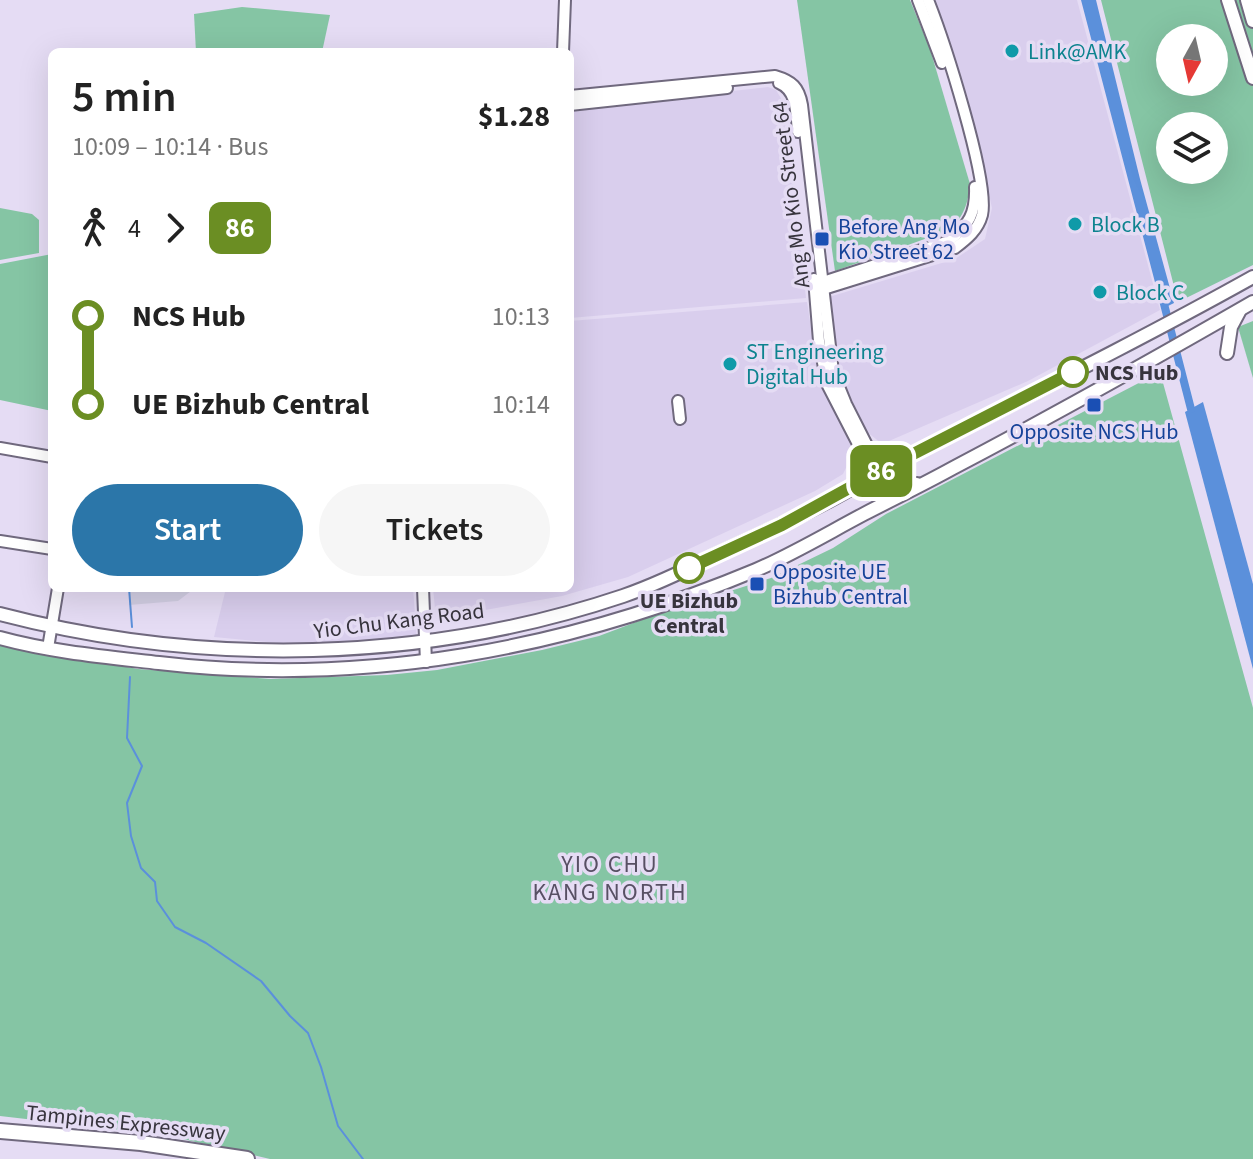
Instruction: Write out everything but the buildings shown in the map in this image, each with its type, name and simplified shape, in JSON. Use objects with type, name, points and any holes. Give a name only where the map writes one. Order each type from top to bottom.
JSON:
[{"type":"highway","name":"Tampines Expressway","points":[[0,1131],[141,1143],[247,1159]]},
{"type":"main road","points":[[1228,0],[1253,78]]},
{"type":"main road","points":[[1247,0],[1253,21]]},
{"type":"main road","name":"Yio Chu Kang Road","points":[[0,614],[52,627],[206,648],[304,651],[425,641],[534,622],[625,596],[782,525],[1253,277]]},
{"type":"main road","name":"Yio Chu Kang Road","points":[[0,638],[122,659],[225,669],[305,671],[426,662],[524,645],[617,621],[689,597],[760,568],[924,484],[1253,302]]},
{"type":"main road","points":[[1227,353],[1231,327],[1241,309]]},
{"type":"main road","points":[[879,476],[896,485],[924,484]]},
{"type":"main road","points":[[872,510],[880,494],[879,476]]},
{"type":"street","points":[[563,48],[565,0]]},
{"type":"street","points":[[818,287],[949,241],[972,219],[976,206],[971,163],[937,50],[918,0]]},
{"type":"street","points":[[818,287],[955,248],[979,224],[983,206],[973,150],[928,0]]},
{"type":"street","name":"Ang Mo Kio Street 64","points":[[574,96],[775,76],[789,80],[800,94],[818,287]]},
{"type":"street","name":"Ang Mo Kio Street 64","points":[[574,105],[769,83],[789,89],[794,103],[818,287],[833,372],[879,476]]},
{"type":"street","points":[[678,401],[680,419]]},
{"type":"street","points":[[0,448],[48,456]]},
{"type":"street","points":[[0,541],[48,548]]},
{"type":"street","points":[[48,648],[57,592]]},
{"type":"street","points":[[423,592],[426,662]]},
{"type":"shaded area","points":[[935,0],[1077,0],[1160,310],[1028,381],[882,444],[866,431],[841,377],[829,297],[955,259],[985,239],[992,208],[968,99]]},
{"type":"shaded area","points":[[768,87],[776,90],[785,105],[806,298],[574,318],[574,109]]},
{"type":"shaded area","points":[[807,302],[817,367],[826,394],[851,444],[851,458],[843,474],[815,491],[628,577],[562,596],[436,619],[433,592],[574,592],[574,321]]},
{"type":"shaded area","points":[[130,592],[190,592],[178,601],[129,605]]},
{"type":"shaded area","points":[[225,592],[413,592],[417,640],[321,647],[214,637]]},
{"type":"green space","points":[[797,0],[910,0],[930,49],[970,184],[964,209],[950,230],[835,271]]},
{"type":"green space","points":[[1101,0],[1253,0],[1253,265],[1178,302]]},
{"type":"green space","points":[[242,7],[330,15],[323,48],[196,48],[194,14]]},
{"type":"green space","points":[[0,208],[32,214],[39,220],[39,253],[0,260]]},
{"type":"green space","points":[[48,255],[48,410],[0,400],[0,264]]},
{"type":"green space","points":[[1253,321],[1253,378],[1238,327]]},
{"type":"green space","points":[[1160,372],[1253,708],[1253,1159],[270,1159],[165,1135],[0,1116],[0,644],[138,669],[271,679],[437,670],[542,650],[599,636],[771,578],[833,548],[886,514]]},
{"type":"water","points":[[1081,0],[1096,0],[1174,303],[1162,309]]},
{"type":"water","points":[[1203,402],[1253,584],[1253,669],[1185,412]]},
{"type":"waterway","points":[[1163,300],[1191,409]]},
{"type":"waterway","points":[[129,592],[132,627]]},
{"type":"waterway","points":[[130,677],[127,738],[142,766],[127,803],[131,836],[141,868],[155,882],[157,901],[175,927],[206,943],[261,981],[308,1033],[338,1126],[363,1159]]},
{"type":"bus line","name":"86","points":[[689,568],[826,503],[880,471],[1073,372]]},
{"type":"place","name":"Link@AMK","points":[[1012,51]]},
{"type":"place","name":"Block B","points":[[1075,224]]},
{"type":"place","name":"Before Ang Mo Kio Street 62","points":[[822,239]]},
{"type":"place","name":"Block C","points":[[1100,292]]},
{"type":"place","name":"ST Engineering Digital Hub","points":[[730,364]]},
{"type":"place","name":"NCS Hub","points":[[1073,372]]},
{"type":"place","name":"Opposite NCS Hub","points":[[1094,405]]},
{"type":"place","name":"UE Bizhub Central","points":[[689,568]]},
{"type":"place","name":"Opposite UE Bizhub Central","points":[[757,584]]},
{"type":"district","name":"YIO CHU KANG NORTH","points":[[610,878]]}]
